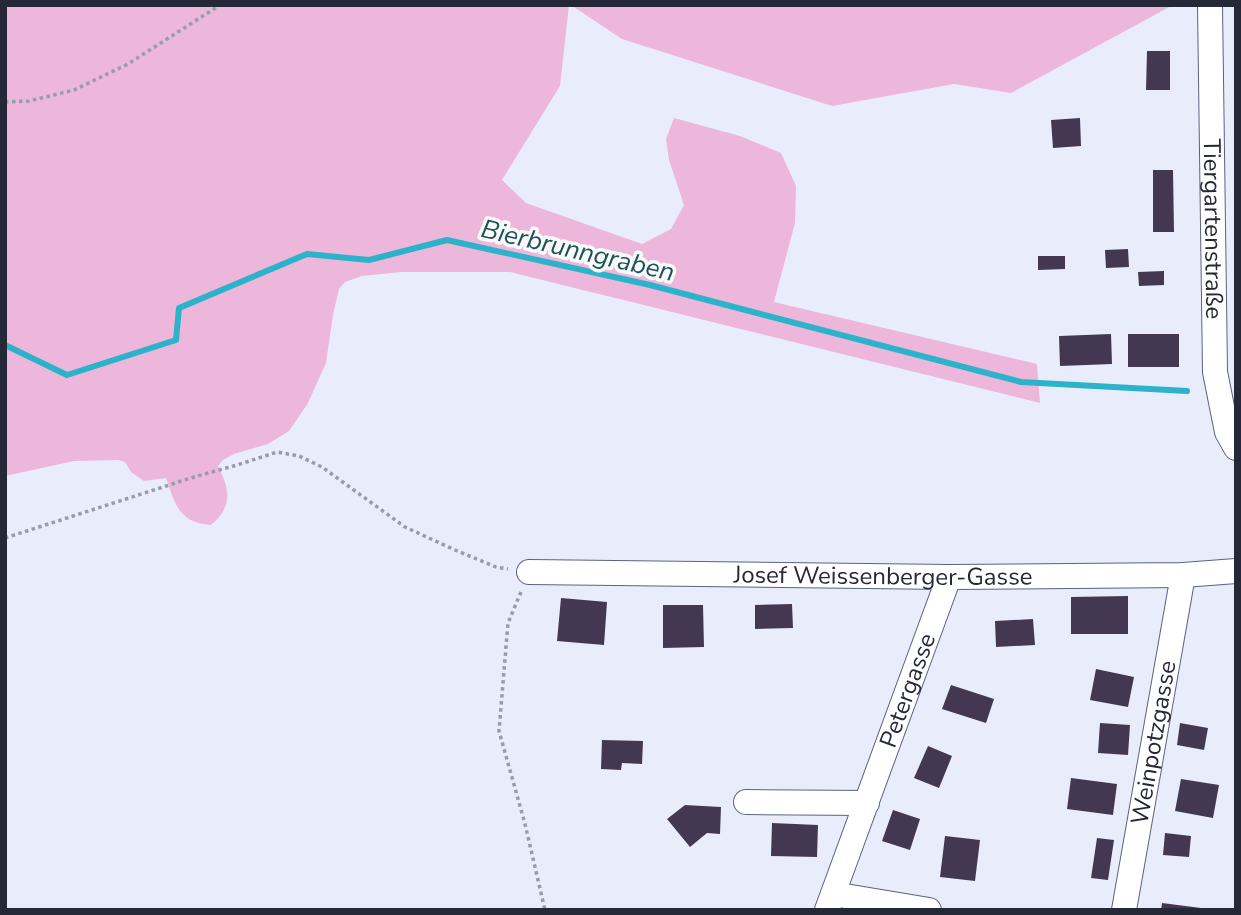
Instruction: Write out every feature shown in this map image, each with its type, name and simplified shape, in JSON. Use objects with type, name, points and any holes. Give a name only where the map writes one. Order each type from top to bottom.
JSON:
[{"type":"street","name":"Tiergartenstraße","points":[[1210,5],[1227,432],[1236,448]]},
{"type":"street","name":"Josef Weissenberger-Gasse","points":[[529,572],[949,578],[1183,575],[1236,571]]},
{"type":"street","name":"Weinpotzgasse","points":[[1124,910],[1183,575]]},
{"type":"street","name":"Petergasse","points":[[830,902],[949,578]]},
{"type":"street","points":[[746,802],[867,803]]},
{"type":"street","points":[[830,902],[929,910]]},
{"type":"path","points":[[5,102],[29,101],[74,90],[128,64],[220,5]]},
{"type":"path","points":[[5,538],[277,452],[299,456],[322,467],[405,527],[455,551],[496,567],[529,572],[508,623],[499,731],[545,910]]},
{"type":"shaded area","points":[[5,5],[569,5],[560,86],[502,180],[526,203],[642,244],[671,229],[684,205],[669,160],[666,139],[674,118],[740,136],[781,153],[796,186],[795,223],[774,302],[1037,364],[1040,403],[510,272],[402,272],[362,276],[345,282],[339,289],[326,363],[308,403],[289,431],[268,444],[234,454],[218,466],[225,482],[227,497],[223,511],[211,525],[185,516],[176,504],[166,478],[144,481],[131,472],[125,462],[118,460],[74,461],[5,476]]},
{"type":"shaded area","points":[[571,5],[1173,5],[1011,93],[954,84],[832,106],[622,39]]},
{"type":"building","points":[[1147,51],[1170,51],[1170,90],[1146,90]]},
{"type":"building","points":[[1080,118],[1081,146],[1053,148],[1051,120]]},
{"type":"building","points":[[1153,170],[1173,170],[1174,232],[1153,232]]},
{"type":"building","points":[[1128,249],[1129,267],[1106,268],[1105,250]]},
{"type":"building","points":[[1038,256],[1065,256],[1065,269],[1038,270]]},
{"type":"building","points":[[1164,271],[1164,285],[1139,286],[1138,272]]},
{"type":"building","points":[[1111,334],[1112,364],[1060,366],[1059,336]]},
{"type":"building","points":[[1128,334],[1179,334],[1179,367],[1128,367]]},
{"type":"building","points":[[1128,596],[1128,634],[1071,634],[1071,597]]},
{"type":"building","points":[[561,598],[607,602],[604,645],[557,641]]},
{"type":"building","points":[[792,604],[793,628],[755,629],[755,605]]},
{"type":"building","points":[[663,605],[703,605],[704,647],[663,648]]},
{"type":"building","points":[[1033,619],[1035,645],[996,647],[995,621]]},
{"type":"building","points":[[1096,669],[1134,677],[1128,707],[1090,700]]},
{"type":"building","points":[[951,685],[994,699],[986,723],[942,709]]},
{"type":"building","points":[[1100,723],[1130,725],[1128,755],[1098,753]]},
{"type":"building","points":[[1180,723],[1208,728],[1204,750],[1177,745]]},
{"type":"building","points":[[602,740],[643,741],[642,764],[622,763],[621,770],[601,769]]},
{"type":"building","points":[[928,746],[952,756],[939,788],[914,778]]},
{"type":"building","points":[[1071,778],[1117,784],[1113,815],[1067,809]]},
{"type":"building","points":[[1181,779],[1219,785],[1213,818],[1175,811]]},
{"type":"building","points":[[685,805],[721,807],[720,834],[707,833],[690,847],[667,819]]},
{"type":"building","points":[[893,810],[920,819],[910,850],[882,841]]},
{"type":"building","points":[[772,823],[818,825],[817,857],[771,856]]},
{"type":"building","points":[[1165,833],[1191,836],[1189,857],[1163,855]]},
{"type":"building","points":[[945,836],[980,840],[975,881],[940,877]]},
{"type":"building","points":[[1097,838],[1114,840],[1108,880],[1091,878]]},
{"type":"building","points":[[1162,903],[1201,908],[1201,910],[1161,910]]},
{"type":"waterway","name":"Bierbrunngraben","points":[[5,345],[67,375],[176,340],[179,308],[307,254],[369,260],[447,240],[650,285],[1021,382],[1187,391]]}]
